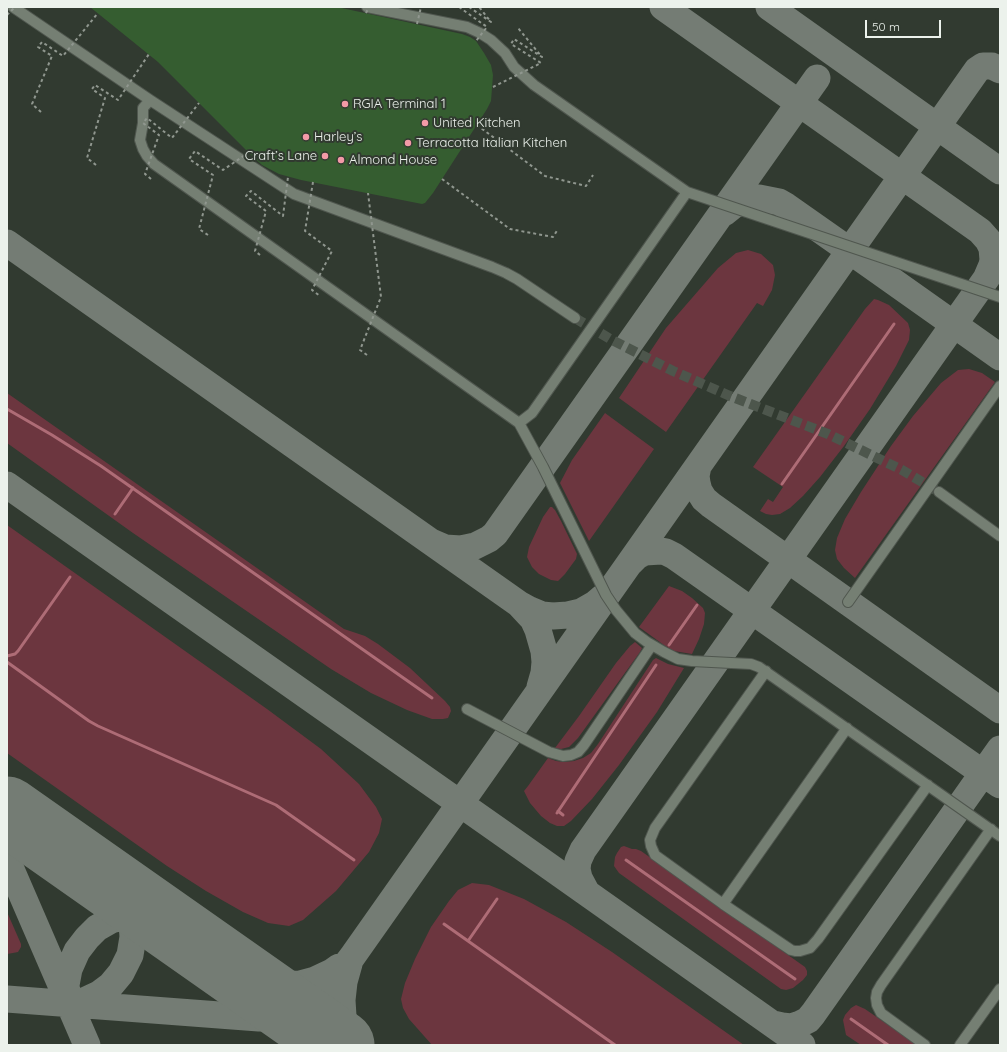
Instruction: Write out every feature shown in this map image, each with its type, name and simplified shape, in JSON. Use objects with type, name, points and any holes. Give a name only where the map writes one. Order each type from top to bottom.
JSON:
[{"type":"lane","points":[[14,7],[150,100],[294,194],[506,273],[575,318]]},
{"type":"lane","points":[[368,9],[467,28],[480,32],[505,53],[514,66],[534,85],[687,192],[1000,297]]},
{"type":"lane","points":[[150,100],[143,108],[143,123],[140,140],[147,156],[154,164],[519,423],[606,595],[616,610],[635,632],[652,645],[678,659],[751,664],[766,670],[1000,836]]},
{"type":"lane","points":[[519,423],[532,413],[687,192]]},
{"type":"lane","points":[[848,602],[1000,386]]},
{"type":"lane","points":[[939,492],[1000,536]]},
{"type":"lane","points":[[467,709],[549,752],[563,756],[571,755],[578,752],[584,745],[652,645]]},
{"type":"lane","points":[[766,670],[655,828],[650,840],[651,846],[655,854],[662,860],[791,950],[800,951],[810,948],[818,939],[928,786]]},
{"type":"lane","points":[[724,904],[847,728]]},
{"type":"lane","points":[[925,1045],[881,1013],[877,1005],[877,992],[991,829]]},
{"type":"lane","points":[[960,1045],[1000,989]]},
{"type":"path","points":[[7,15],[14,7]]},
{"type":"path","points":[[417,24],[421,7]]},
{"type":"path","points":[[459,7],[487,27],[476,41]]},
{"type":"path","points":[[469,7],[491,22],[479,7]]},
{"type":"path","points":[[41,112],[32,104],[52,56],[38,47],[42,42],[63,56],[98,13]]},
{"type":"path","points":[[493,88],[541,63],[511,44],[514,39],[542,57],[518,28]]},
{"type":"path","points":[[96,165],[87,158],[105,98],[92,89],[95,85],[118,100],[149,54]]},
{"type":"path","points":[[150,178],[145,174],[159,135],[143,123],[147,118],[172,138],[199,103]]},
{"type":"path","points":[[477,125],[545,176],[586,186],[593,175]]},
{"type":"path","points":[[208,235],[199,229],[213,175],[189,159],[195,151],[223,170],[248,153]]},
{"type":"path","points":[[260,254],[255,251],[266,211],[246,196],[251,191],[283,216],[288,177]]},
{"type":"path","points":[[442,179],[510,229],[553,237],[558,229]]},
{"type":"path","points":[[313,182],[305,231],[332,251],[312,290],[320,296]]},
{"type":"path","points":[[367,354],[360,350],[381,296],[368,193]]},
{"type":"shaded area","points":[[748,250],[761,254],[773,265],[775,275],[772,290],[763,306],[757,303],[666,432],[619,398],[666,328],[718,268],[736,253]]},
{"type":"shaded area","points":[[874,299],[889,305],[908,323],[910,330],[909,340],[896,366],[870,409],[844,446],[803,496],[790,508],[780,514],[772,515],[760,511],[768,499],[773,502],[783,487],[753,467],[865,309]]},
{"type":"shaded area","points":[[969,369],[982,373],[995,382],[855,578],[837,559],[835,550],[837,538],[845,519],[891,446],[913,416],[941,383],[958,370]]},
{"type":"shaded area","points":[[7,393],[344,629],[365,636],[378,644],[410,668],[445,701],[450,707],[451,711],[448,718],[432,719],[407,710],[371,693],[331,669],[133,533],[7,443]]},
{"type":"shaded area","points":[[605,413],[654,449],[589,541],[560,483],[572,460]]},
{"type":"shaded area","points":[[550,507],[555,510],[577,554],[576,559],[558,581],[551,580],[539,574],[532,567],[527,557],[529,547],[543,517]]},
{"type":"shaded area","points":[[7,525],[267,709],[321,749],[359,784],[376,807],[382,819],[379,833],[369,852],[336,891],[303,920],[289,926],[268,923],[243,912],[167,866],[7,753]]},
{"type":"shaded area","points":[[669,586],[682,591],[692,598],[703,608],[705,613],[704,624],[692,654],[674,651],[668,648],[639,627]]},
{"type":"shaded area","points":[[635,642],[642,648],[640,652],[578,738],[569,747],[561,749],[555,748],[616,663]]},
{"type":"shaded area","points":[[656,658],[668,664],[684,668],[657,712],[619,765],[592,799],[571,821],[564,826],[557,826],[550,823],[541,816],[530,803],[524,791],[548,758],[564,762],[574,761],[591,753],[653,660]]},
{"type":"shaded area","points":[[624,846],[641,851],[805,967],[807,975],[793,988],[786,990],[781,989],[619,873],[614,866],[615,857],[621,847]]},
{"type":"shaded area","points":[[472,883],[489,885],[524,899],[566,922],[612,952],[744,1045],[432,1045],[409,1019],[403,1008],[401,999],[405,983],[415,959],[431,927],[458,890]]},
{"type":"shaded area","points":[[7,912],[21,947],[18,952],[7,954]]},
{"type":"shaded area","points":[[856,1005],[865,1009],[917,1045],[861,1045],[846,1035],[843,1020],[851,1008]]},
{"type":"building","name":"RGIA Terminal 1","points":[[90,7],[337,7],[462,34],[476,41],[491,65],[493,75],[491,101],[433,193],[425,203],[422,204],[301,180],[279,174],[262,165],[158,62]]},
{"type":"waterway","points":[[782,484],[894,324]]},
{"type":"waterway","points":[[7,409],[101,466],[432,698]]},
{"type":"waterway","points":[[115,514],[133,488]]},
{"type":"waterway","points":[[7,656],[15,654],[18,651],[70,577]]},
{"type":"waterway","points":[[669,645],[697,605]]},
{"type":"waterway","points":[[7,662],[89,721],[276,805],[354,860]]},
{"type":"waterway","points":[[557,813],[656,665]]},
{"type":"waterway","points":[[558,811],[563,815]]},
{"type":"waterway","points":[[626,860],[795,979]]},
{"type":"waterway","points":[[468,941],[497,899]]},
{"type":"waterway","points":[[444,924],[615,1045]]},
{"type":"waterway","points":[[851,1019],[888,1045]]},
{"type":"taxiway","points":[[663,7],[980,231],[988,240],[992,248],[993,260],[986,279]]},
{"type":"taxiway","points":[[769,7],[1000,171]]},
{"type":"taxiway","points":[[7,999],[259,1018],[275,1017],[293,1012],[311,1003],[326,991],[352,957],[977,70],[983,66],[992,66],[1000,70]]},
{"type":"taxiway","points":[[431,542],[445,548],[461,549],[475,546],[489,539],[495,534],[817,78]]},
{"type":"taxiway","points":[[724,213],[734,205],[747,200],[759,198],[779,202],[1000,357]]},
{"type":"taxiway","points":[[7,243],[519,604]]},
{"type":"taxiway","points":[[587,893],[579,878],[577,869],[578,861],[583,850],[1000,259]]},
{"type":"taxiway","points":[[698,466],[696,476],[699,491],[704,499],[711,505],[1000,710]]},
{"type":"taxiway","points":[[7,485],[802,1045]]},
{"type":"taxiway","points":[[630,563],[637,556],[645,552],[661,551],[674,556],[1000,785]]},
{"type":"taxiway","points":[[540,687],[544,673],[544,651],[533,619],[519,604],[542,615],[568,615],[581,612],[602,598]]},
{"type":"taxiway","points":[[773,1024],[791,1027],[808,1020],[813,1014],[1000,749]]},
{"type":"taxiway","points":[[7,860],[87,1045]]},
{"type":"taxiway","points":[[115,887],[129,911],[130,915],[132,922],[133,937],[130,955],[121,973],[111,985],[99,994],[84,1001],[68,1003],[66,985],[69,969],[77,951],[97,928],[111,920],[130,915],[145,916],[164,921]]},
{"type":"taxiway","points":[[349,964],[344,982],[342,1000],[343,1016],[353,1045]]},
{"type":"taxiway","points":[[241,976],[265,983],[281,985],[300,984],[315,980],[339,967]]},
{"type":"taxiway","points":[[272,1019],[283,1020],[317,1029]]},
{"type":"runway","points":[[7,811],[340,1045]]},
{"type":"tunnel","points":[[575,318],[612,340],[673,371],[730,396],[828,434],[902,470],[939,492]]},
{"type":"place","name":"RGIA Terminal 1","points":[[345,104]]},
{"type":"place","name":"United Kitchen","points":[[425,123]]},
{"type":"place","name":"Harley’s","points":[[306,137]]},
{"type":"place","name":"Terracotta Italian Kitchen","points":[[408,143]]},
{"type":"place","name":"Craft’s Lane","points":[[325,156]]},
{"type":"place","name":"Almond House","points":[[341,160]]}]
